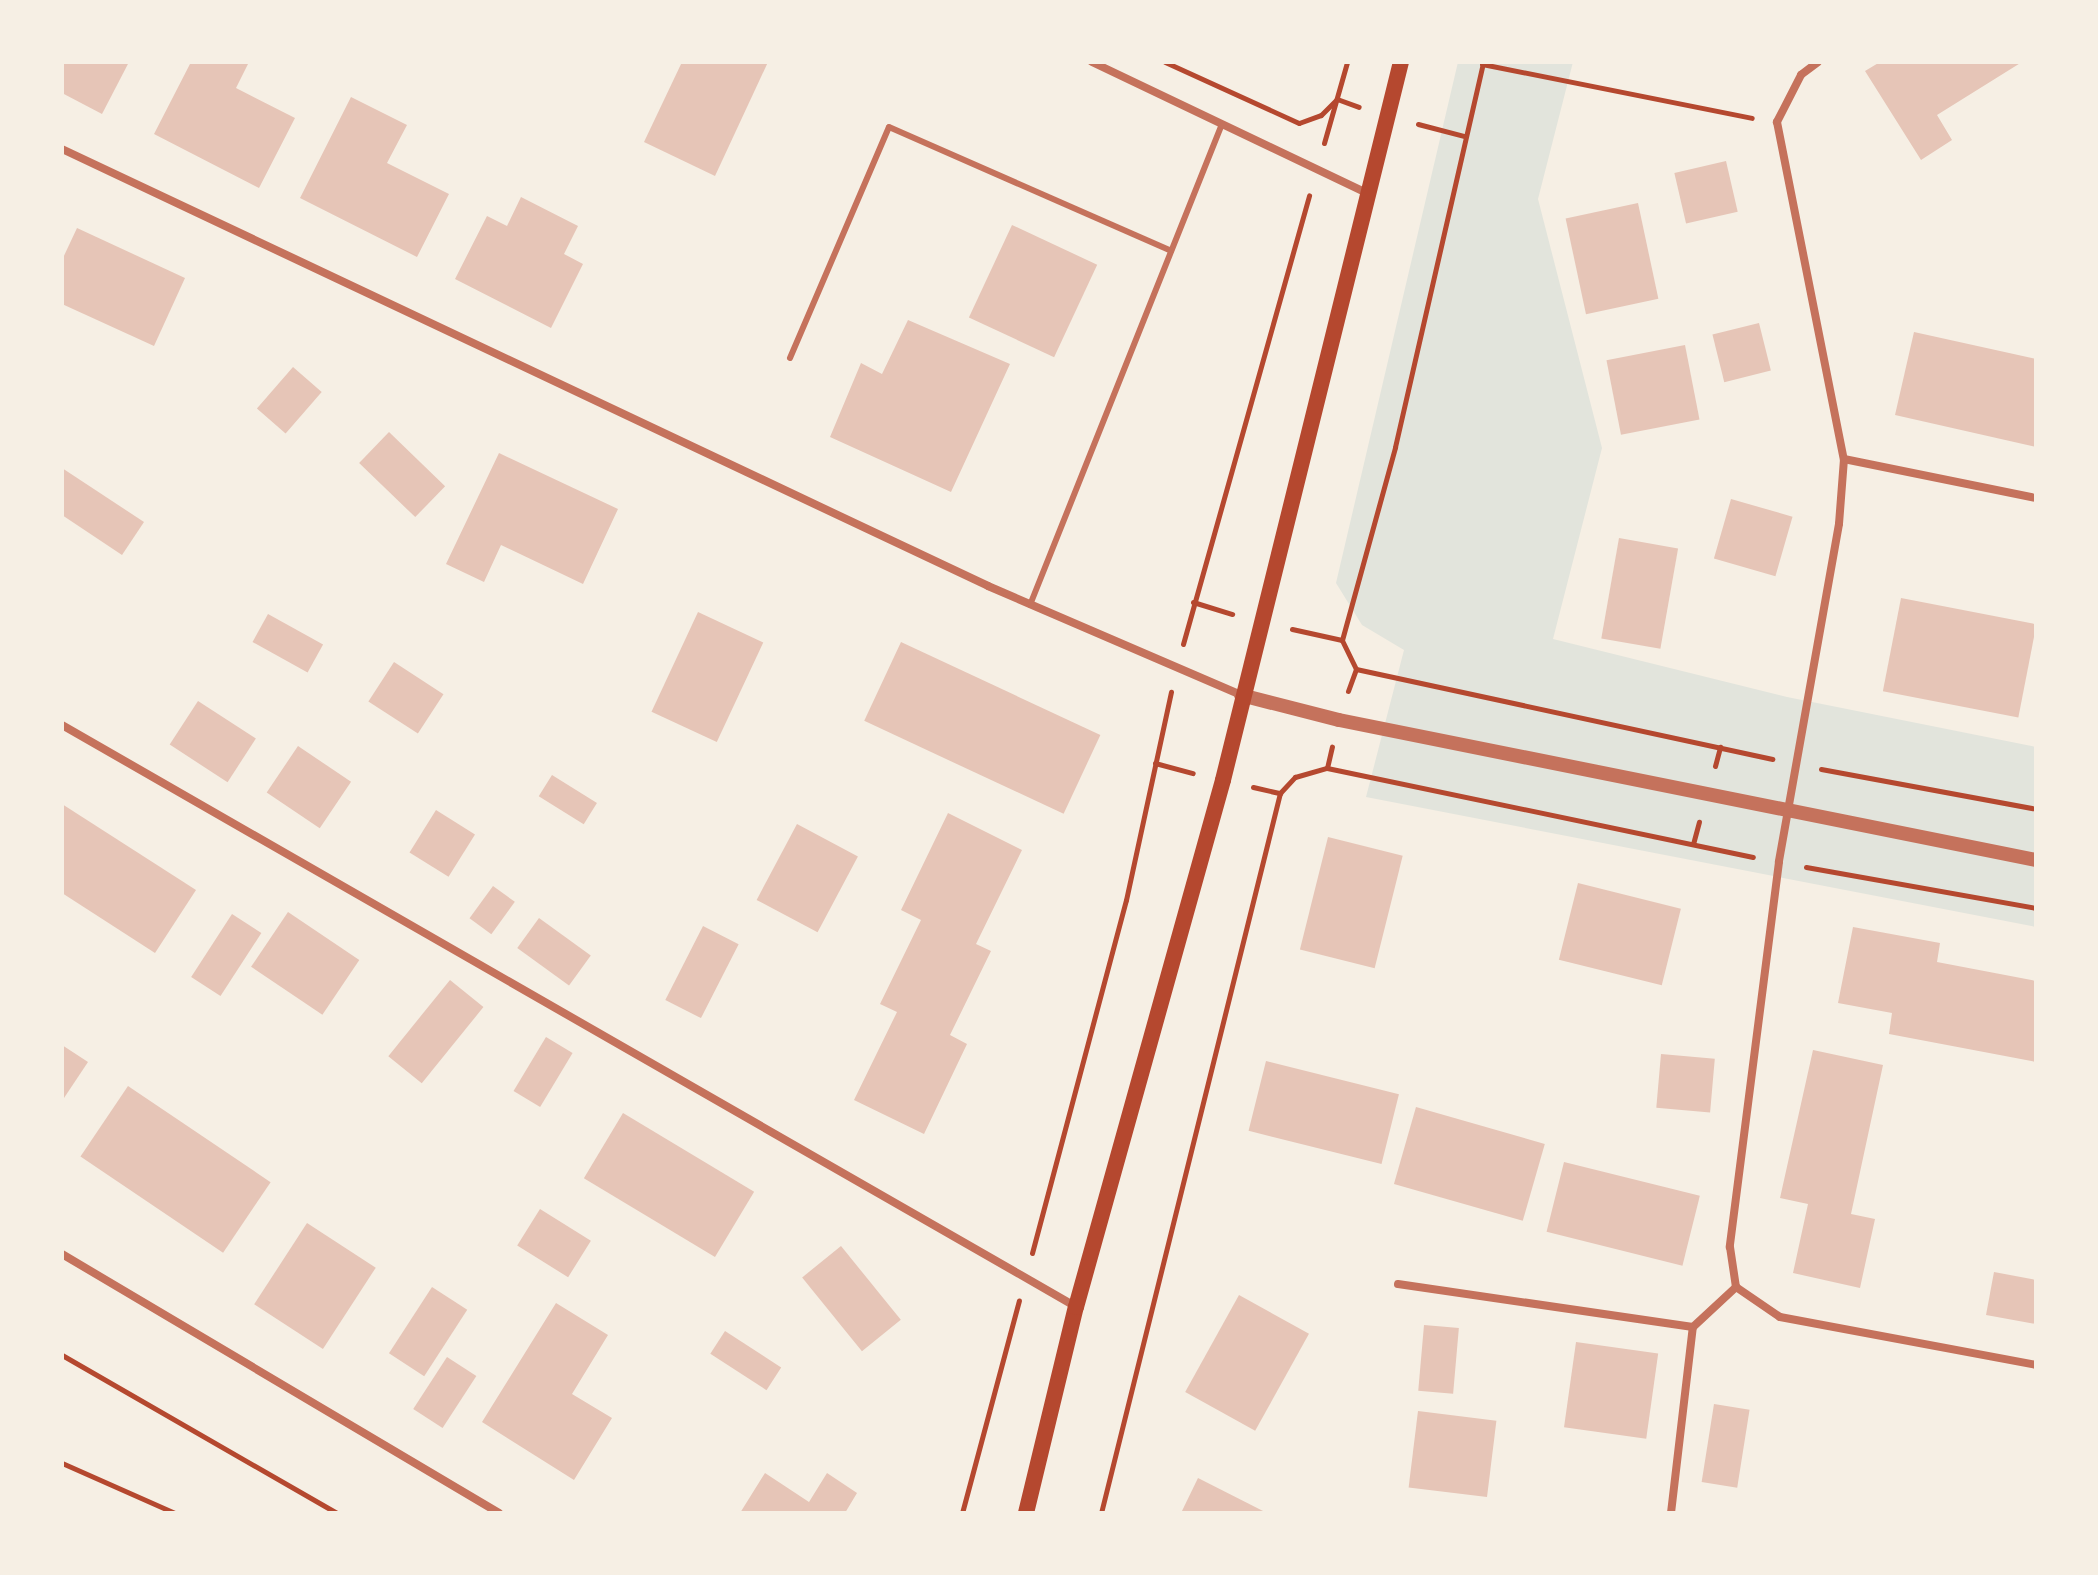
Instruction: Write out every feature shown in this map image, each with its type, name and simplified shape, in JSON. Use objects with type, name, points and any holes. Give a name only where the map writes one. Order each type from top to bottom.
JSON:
[{"type":"main road","points":[[1026,1513],[1076,1307],[1223,780],[1241,695],[1401,62]]},
{"type":"street","points":[[1092,62],[1370,194]]},
{"type":"street","points":[[1818,62],[1801,75],[1777,122],[1844,459],[1839,524],[1779,862],[1730,1247],[1736,1287],[1780,1317],[2036,1365]]},
{"type":"street","points":[[62,149],[1030,605],[1241,695],[1339,720],[2036,860]]},
{"type":"street","points":[[1844,459],[2036,498]]},
{"type":"street","points":[[62,725],[1076,1307]]},
{"type":"street","points":[[62,1254],[499,1513]]},
{"type":"street","points":[[1398,1284],[1693,1327]]},
{"type":"street","points":[[1671,1513],[1693,1327],[1736,1287]]},
{"type":"lane","points":[[1030,605],[1222,124]]},
{"type":"lane","points":[[790,358],[889,127],[1171,251]]},
{"type":"path","points":[[1165,62],[1299,123],[1321,115],[1337,99],[1388,117],[1464,136]]},
{"type":"path","points":[[1327,768],[1356,669],[1342,640],[1395,447],[1483,63],[1777,122]]},
{"type":"path","points":[[1356,669],[1797,764],[2036,809]]},
{"type":"path","points":[[1101,1513],[1280,793],[1295,777],[1327,768],[1779,862],[2036,908]]},
{"type":"path","points":[[962,1513],[1025,1277]]},
{"type":"path","points":[[62,1355],[337,1513]]},
{"type":"path","points":[[62,1463],[175,1513]]},
{"type":"shaded area","points":[[1458,62],[1573,62],[1538,199],[1602,448],[1553,639],[1787,697],[2036,747],[2036,927],[1366,797],[1404,650],[1362,625],[1336,583]]},
{"type":"building","points":[[62,62],[129,62],[102,114],[62,93]]},
{"type":"building","points":[[191,62],[249,62],[236,88],[295,118],[259,188],[154,134]]},
{"type":"building","points":[[682,62],[768,62],[715,176],[644,142]]},
{"type":"building","points":[[1880,62],[2022,62],[1937,115],[1952,140],[1921,160],[1865,71]]},
{"type":"building","points":[[351,97],[407,125],[387,163],[449,194],[417,257],[300,198]]},
{"type":"building","points":[[1726,161],[1738,212],[1686,224],[1674,173]]},
{"type":"building","points":[[521,197],[578,226],[564,254],[583,264],[551,328],[455,279],[487,216],[507,226]]},
{"type":"building","points":[[1638,203],[1658,299],[1586,314],[1566,218]]},
{"type":"building","points":[[1012,225],[1097,265],[1054,357],[969,317]]},
{"type":"building","points":[[77,228],[185,278],[154,346],[62,304],[62,260]]},
{"type":"building","points":[[908,320],[1010,364],[951,492],[830,437],[861,363],[882,374]]},
{"type":"building","points":[[1759,323],[1771,371],[1724,382],[1712,335]]},
{"type":"building","points":[[1914,332],[2036,359],[2036,447],[1895,415]]},
{"type":"building","points":[[1685,345],[1700,420],[1621,435],[1606,360]]},
{"type":"building","points":[[293,367],[322,392],[286,433],[257,409]]},
{"type":"building","points":[[389,432],[445,486],[415,517],[359,463]]},
{"type":"building","points":[[499,453],[618,509],[583,584],[501,545],[484,582],[446,564]]},
{"type":"building","points":[[62,468],[144,522],[122,555],[62,515]]},
{"type":"building","points":[[1731,499],[1793,517],[1775,576],[1714,559]]},
{"type":"building","points":[[1619,538],[1678,548],[1660,649],[1601,638]]},
{"type":"building","points":[[1901,598],[2036,624],[2018,718],[1883,691]]},
{"type":"building","points":[[698,612],[763,642],[717,742],[652,712]]},
{"type":"building","points":[[268,614],[323,645],[308,673],[252,642]]},
{"type":"building","points":[[901,642],[1100,735],[1064,814],[864,721]]},
{"type":"building","points":[[394,662],[443,694],[418,734],[368,701]]},
{"type":"building","points":[[198,701],[256,739],[228,782],[170,745]]},
{"type":"building","points":[[298,746],[351,782],[320,828],[267,792]]},
{"type":"building","points":[[552,775],[597,803],[584,824],[539,796]]},
{"type":"building","points":[[62,804],[196,890],[155,953],[62,893]]},
{"type":"building","points":[[436,810],[475,834],[449,877],[410,852]]},
{"type":"building","points":[[948,813],[1022,850],[976,944],[991,951],[950,1035],[967,1044],[924,1134],[854,1100],[897,1012],[880,1004],[921,920],[901,910]]},
{"type":"building","points":[[797,824],[858,856],[818,932],[757,900]]},
{"type":"building","points":[[1328,837],[1403,856],[1375,968],[1300,950]]},
{"type":"building","points":[[1578,883],[1681,909],[1662,985],[1559,960]]},
{"type":"building","points":[[493,886],[515,902],[491,934],[469,918]]},
{"type":"building","points":[[288,912],[359,960],[322,1015],[251,967]]},
{"type":"building","points":[[232,914],[261,933],[221,996],[191,977]]},
{"type":"building","points":[[539,918],[591,956],[569,986],[517,948]]},
{"type":"building","points":[[703,926],[739,944],[701,1018],[665,1000]]},
{"type":"building","points":[[1853,927],[1940,943],[1937,962],[2036,981],[2036,1062],[1889,1034],[1892,1013],[1838,1003]]},
{"type":"building","points":[[450,980],[483,1007],[422,1083],[388,1056]]},
{"type":"building","points":[[546,1037],[573,1053],[540,1107],[514,1091]]},
{"type":"building","points":[[62,1045],[88,1062],[62,1101]]},
{"type":"building","points":[[1813,1050],[1883,1065],[1851,1214],[1875,1219],[1860,1288],[1793,1273],[1808,1204],[1780,1198]]},
{"type":"building","points":[[1661,1054],[1715,1059],[1710,1113],[1656,1108]]},
{"type":"building","points":[[1266,1061],[1399,1094],[1382,1164],[1249,1131]]},
{"type":"building","points":[[128,1086],[271,1182],[223,1253],[80,1156]]},
{"type":"building","points":[[1416,1107],[1545,1144],[1523,1221],[1394,1184]]},
{"type":"building","points":[[623,1113],[754,1192],[715,1257],[584,1178]]},
{"type":"building","points":[[1564,1162],[1700,1196],[1682,1266],[1547,1232]]},
{"type":"building","points":[[540,1209],[591,1241],[568,1277],[517,1245]]},
{"type":"building","points":[[307,1223],[376,1268],[323,1349],[254,1304]]},
{"type":"building","points":[[841,1246],[901,1320],[862,1351],[802,1277]]},
{"type":"building","points":[[1994,1272],[2036,1280],[2036,1324],[1986,1315]]},
{"type":"building","points":[[432,1287],[467,1310],[424,1376],[389,1353]]},
{"type":"building","points":[[1239,1295],[1309,1334],[1255,1431],[1185,1392]]},
{"type":"building","points":[[556,1303],[608,1335],[572,1394],[612,1418],[574,1480],[482,1422]]},
{"type":"building","points":[[1424,1325],[1459,1328],[1453,1394],[1418,1391]]},
{"type":"building","points":[[725,1331],[781,1367],[766,1390],[710,1354]]},
{"type":"building","points":[[1576,1342],[1658,1354],[1646,1439],[1564,1427]]},
{"type":"building","points":[[447,1357],[476,1376],[443,1428],[413,1409]]},
{"type":"building","points":[[1714,1404],[1750,1410],[1737,1488],[1702,1482]]},
{"type":"building","points":[[1418,1411],[1496,1421],[1487,1497],[1409,1487]]},
{"type":"building","points":[[765,1473],[809,1502],[827,1473],[857,1493],[845,1513],[740,1513]]},
{"type":"building","points":[[1198,1478],[1267,1513],[1181,1513]]}]
